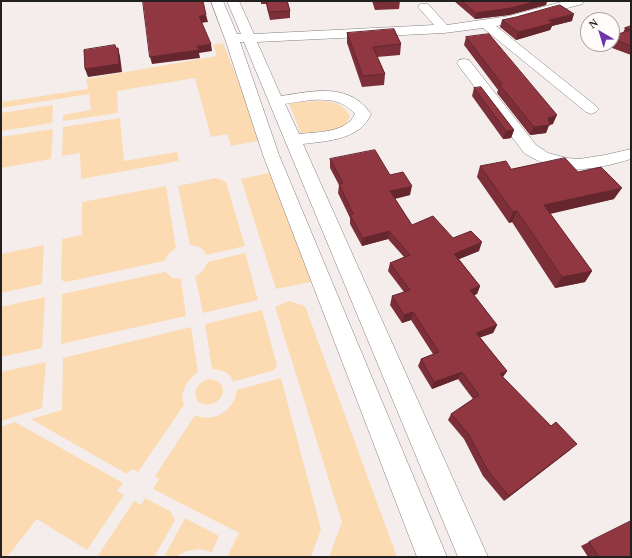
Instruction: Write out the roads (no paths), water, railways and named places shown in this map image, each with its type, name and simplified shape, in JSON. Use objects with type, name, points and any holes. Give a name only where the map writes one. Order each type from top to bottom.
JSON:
[{"type":"street","points":[[217,1],[276,101],[294,140],[472,557]]},
{"type":"street","points":[[233,1],[240,38],[271,155],[432,557]]},
{"type":"street","points":[[240,38],[269,38],[444,28],[486,24],[510,20],[578,1]]},
{"type":"street","points":[[424,7],[444,28]]},
{"type":"street","points":[[486,24],[591,109]]},
{"type":"street","points":[[464,63],[530,149],[540,157],[575,166],[602,162],[631,154]]},
{"type":"street","points":[[276,101],[334,95],[351,101],[359,106],[363,114],[361,120],[354,127],[342,132],[294,140]]}]
